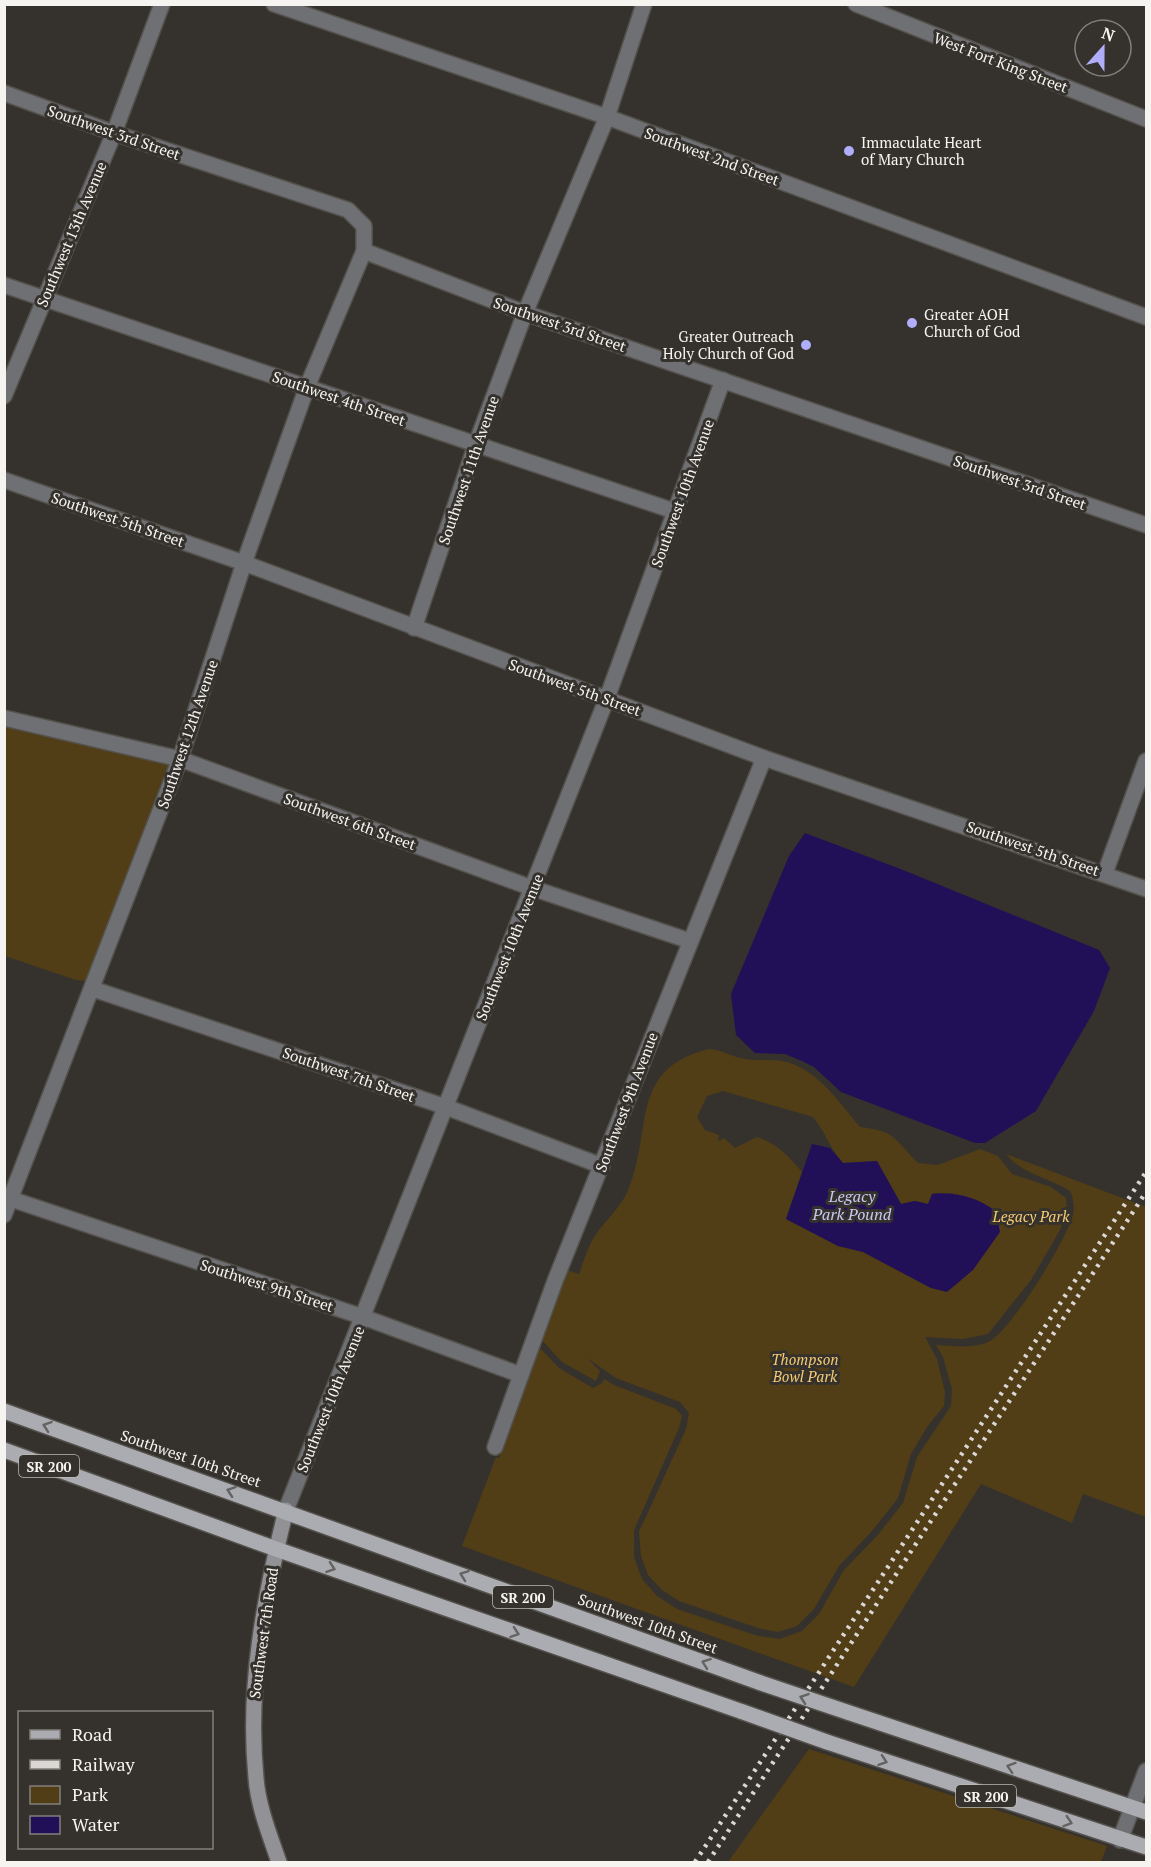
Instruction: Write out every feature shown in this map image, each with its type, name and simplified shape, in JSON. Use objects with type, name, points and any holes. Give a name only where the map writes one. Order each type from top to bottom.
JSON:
[{"type":"main road","name":"Southwest 10th Street","points":[[4,1411],[286,1510],[761,1683],[1139,1809]]},
{"type":"main road","name":"SR 200","points":[[4,1450],[276,1549],[827,1742],[1146,1847]]},
{"type":"street","name":"Southwest 13th Avenue","points":[[4,396],[114,133],[162,4]]},
{"type":"street","name":"Southwest 2nd Street","points":[[274,4],[606,117],[1146,317]]},
{"type":"street","name":"Southwest 11th Avenue","points":[[414,628],[476,444],[525,313],[606,117],[644,4]]},
{"type":"street","name":"West Fort King Street","points":[[856,4],[1146,119]]},
{"type":"street","name":"Southwest 3rd Street","points":[[4,93],[114,133],[348,210],[363,226],[364,251],[525,313],[1146,525]]},
{"type":"street","name":"Southwest 12th Avenue","points":[[4,1215],[180,759],[244,563],[307,387],[364,251]]},
{"type":"street","name":"Southwest 4th Street","points":[[4,285],[674,511]]},
{"type":"street","name":"Southwest 10th Avenue","points":[[286,1510],[607,698],[723,380]]},
{"type":"street","name":"Southwest 5th Street","points":[[4,480],[244,563],[764,758],[1106,873],[1146,889]]},
{"type":"street","name":"Southwest 6th Street","points":[[4,718],[180,759],[532,888],[690,941]]},
{"type":"street","name":"Southwest 9th Avenue","points":[[495,1447],[555,1281],[764,758]]},
{"type":"street","points":[[1106,873],[1146,761]]},
{"type":"street","name":"Southwest 7th Street","points":[[93,989],[446,1107],[602,1166]]},
{"type":"street","name":"Southwest 9th Street","points":[[11,1199],[363,1317],[521,1376]]},
{"type":"street","name":"Southwest 7th Road","points":[[279,1863],[256,1780],[253,1706],[259,1636],[286,1510]]},
{"type":"street","points":[[1120,1840],[1139,1809],[1146,1771]]},
{"type":"green space","points":[[5,727],[169,765],[88,981],[76,980],[5,956]]},
{"type":"green space","name":"Thompson Bowl Park","points":[[709,1049],[745,1059],[777,1060],[795,1065],[817,1078],[860,1127],[888,1134],[899,1142],[918,1163],[938,1165],[980,1149],[998,1156],[1012,1174],[1051,1187],[1066,1198],[1067,1212],[1060,1230],[1031,1280],[988,1334],[963,1339],[925,1337],[937,1359],[945,1392],[944,1406],[927,1427],[911,1454],[898,1498],[872,1531],[839,1566],[814,1609],[797,1626],[778,1632],[761,1629],[679,1601],[662,1590],[648,1575],[641,1556],[639,1532],[686,1429],[689,1413],[680,1402],[616,1378],[587,1358],[600,1371],[596,1381],[562,1362],[541,1339],[566,1270],[579,1274],[592,1241],[626,1195],[636,1165],[648,1103],[655,1086],[666,1071],[684,1058]],"holes":[[[723,1091],[813,1117],[843,1163],[877,1161],[901,1204],[915,1201],[928,1204],[933,1193],[953,1193],[931,1288],[863,1252],[838,1246],[786,1219],[802,1172],[777,1147],[757,1137],[735,1148],[724,1138],[718,1141],[719,1135],[705,1130],[697,1117],[707,1096]]]},
{"type":"green space","points":[[1006,1154],[1146,1207],[1146,1517],[1083,1494],[1072,1523],[981,1484],[854,1687],[462,1546],[496,1457],[499,1458],[539,1347],[559,1368],[593,1388],[602,1383],[604,1379],[676,1409],[682,1416],[679,1428],[634,1530],[634,1557],[642,1579],[657,1596],[677,1609],[758,1636],[780,1639],[802,1631],[819,1614],[844,1570],[877,1536],[903,1503],[917,1457],[951,1406],[952,1389],[943,1357],[936,1345],[984,1344],[1000,1333],[1038,1282],[1069,1226],[1074,1208],[1070,1191],[1020,1167]]},
{"type":"green space","points":[[809,1749],[1107,1846],[1101,1862],[728,1862]]},
{"type":"water","points":[[805,833],[903,870],[1099,950],[1110,968],[1094,1011],[1036,1111],[985,1143],[975,1143],[841,1092],[814,1067],[785,1054],[755,1053],[736,1035],[731,994],[789,856]]},
{"type":"water","name":"Legacy Park Pound","points":[[812,1144],[830,1148],[843,1163],[877,1161],[901,1204],[915,1201],[928,1204],[932,1194],[966,1196],[981,1202],[996,1211],[1000,1232],[973,1270],[947,1292],[931,1288],[863,1252],[838,1246],[786,1219]]},
{"type":"railway","points":[[695,1862],[1146,1172]]},
{"type":"railway","points":[[708,1862],[1146,1192]]},
{"type":"place","name":"Immaculate Heart of Mary Church","points":[[849,151]]},
{"type":"place","name":"Greater AOH Church of God","points":[[912,323]]},
{"type":"place","name":"Greater Outreach Holy Church of God","points":[[806,345]]},
{"type":"park label","name":"Legacy Park","points":[[1031,1216]]}]
